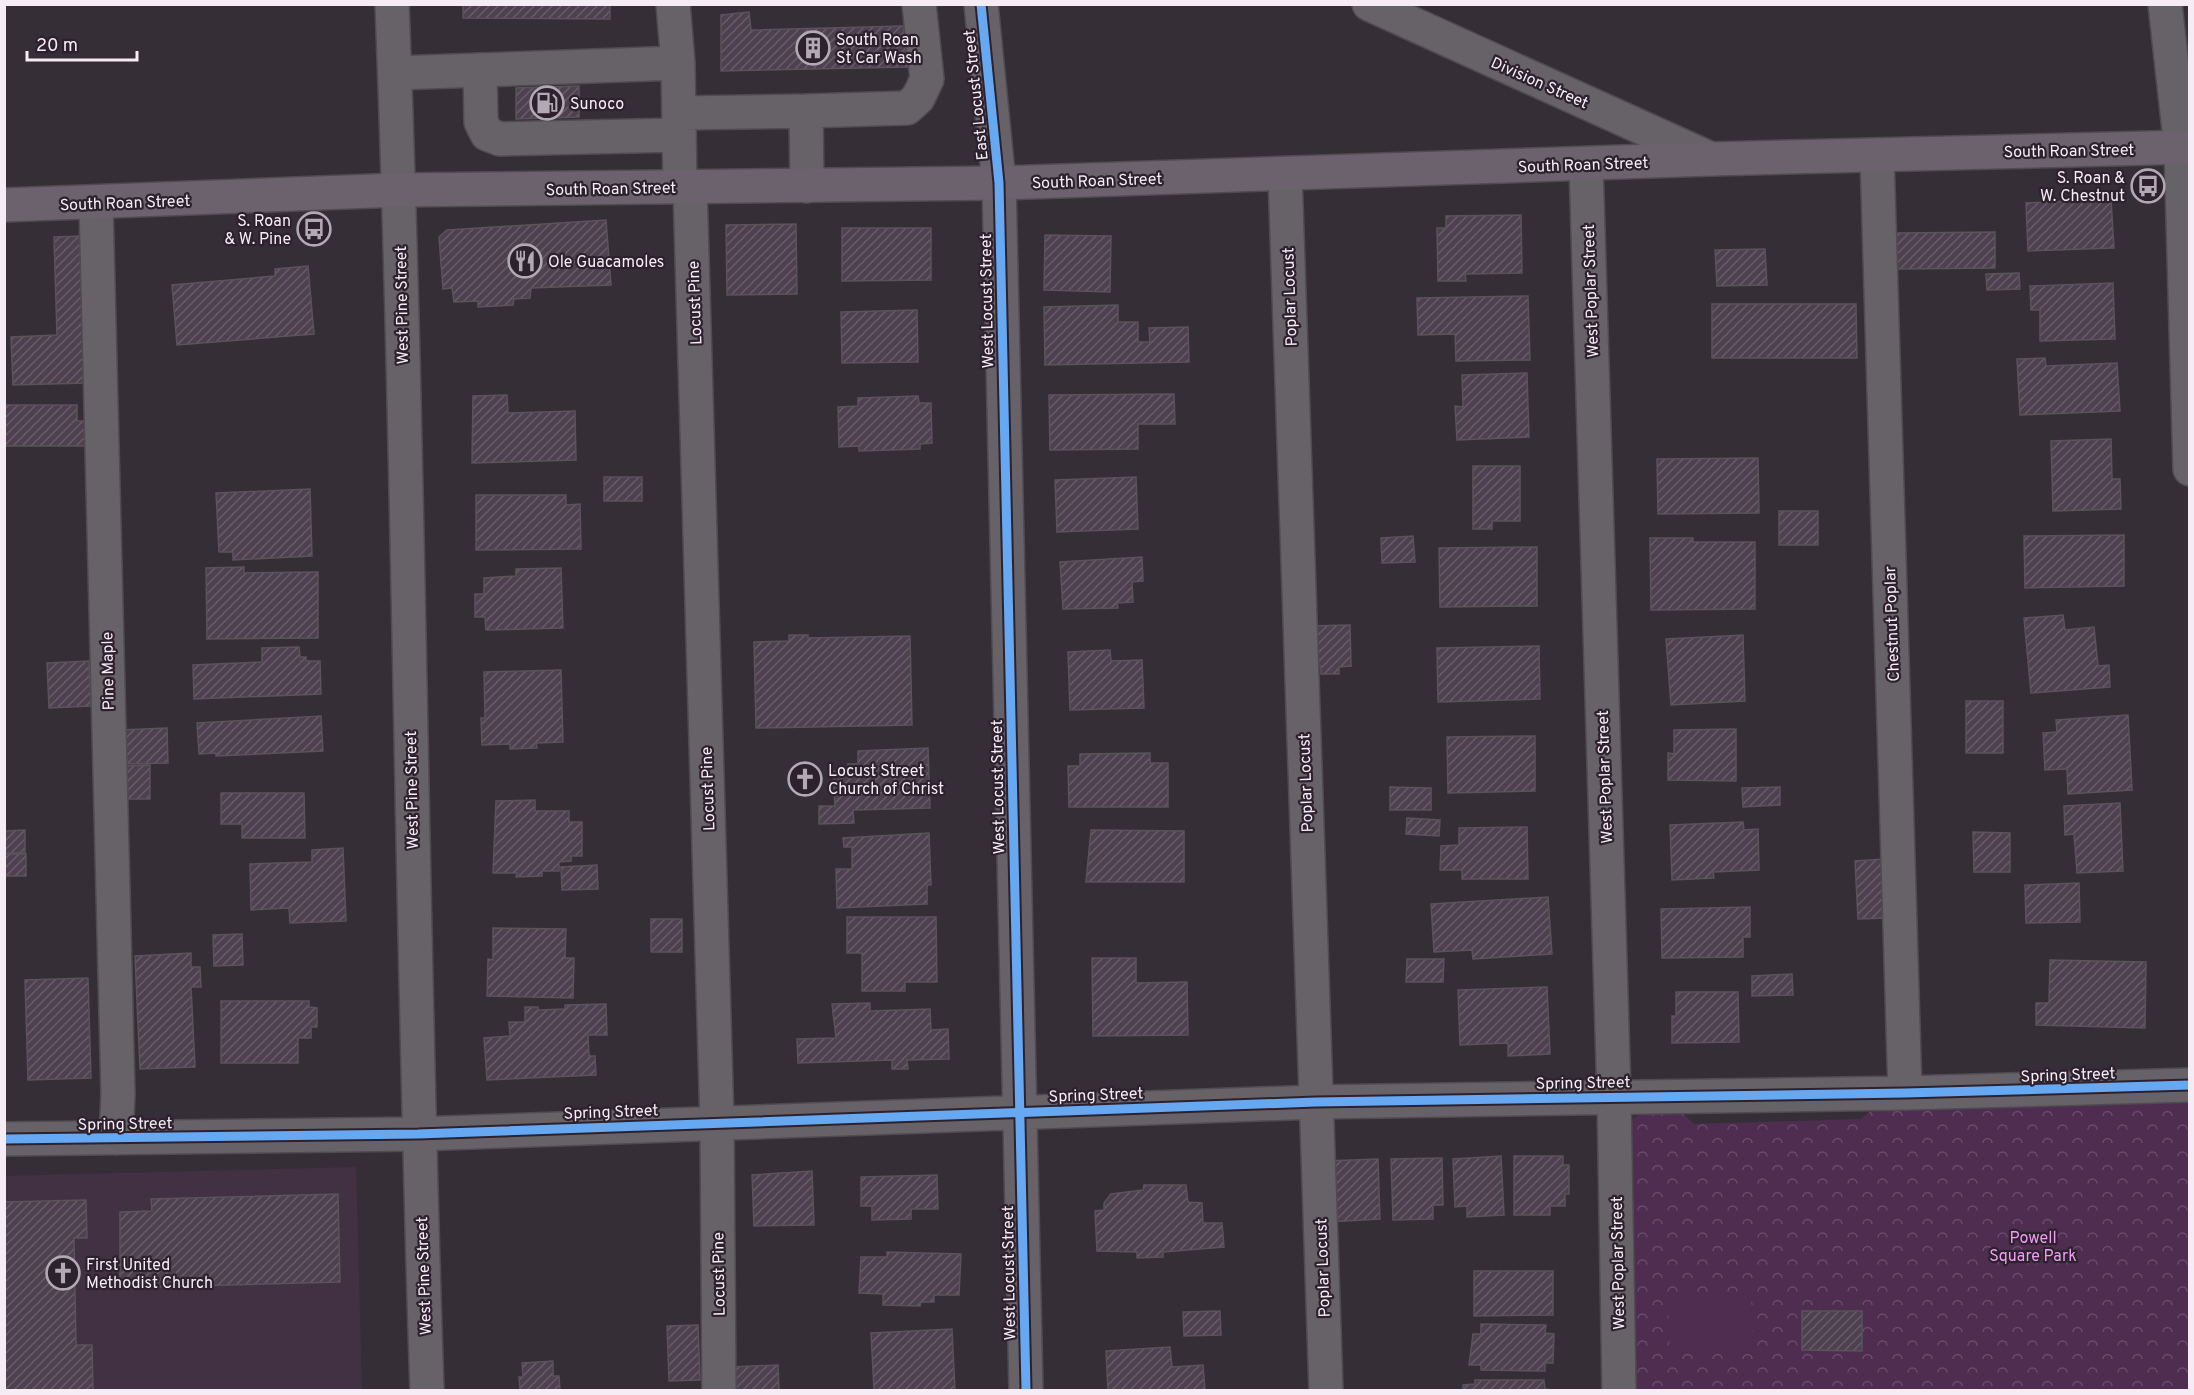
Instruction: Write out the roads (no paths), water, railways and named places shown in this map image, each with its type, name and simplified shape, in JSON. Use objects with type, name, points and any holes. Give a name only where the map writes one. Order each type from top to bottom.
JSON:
[{"type":"main road","name":"South Roan Street","points":[[4,205],[96,204],[399,190],[999,183],[1711,159],[2185,147]]},
{"type":"street","name":"West Pine Street","points":[[392,4],[399,190],[418,1134],[427,1390]]},
{"type":"street","name":"Locust Pine","points":[[673,4],[678,63],[679,124],[685,187],[717,1123],[719,1390]]},
{"type":"street","points":[[480,70],[481,122],[488,134],[501,139],[806,111],[907,108],[927,79],[919,4]]},
{"type":"street","name":"East Locust Street","points":[[981,4],[999,183]]},
{"type":"street","name":"Division Street","points":[[1369,4],[1711,159]]},
{"type":"street","points":[[2165,4],[2185,147],[2190,469]]},
{"type":"street","points":[[395,73],[678,63]]},
{"type":"street","points":[[806,111],[807,186]]},
{"type":"street","name":"Chestnut Poplar","points":[[1877,155],[1905,1093]]},
{"type":"street","name":"West Poplar Street","points":[[1586,164],[1614,1096],[1619,1390]]},
{"type":"street","name":"Poplar Locust","points":[[1285,175],[1326,1390]]},
{"type":"street","name":"West Locust Street","points":[[999,183],[1026,1390]]},
{"type":"street","name":"Pine Maple","points":[[96,204],[118,1094],[116,1138]]},
{"type":"street","name":"Spring Street","points":[[4,1139],[418,1134],[1316,1102],[1905,1093],[2190,1085]]},
{"type":"place","name":"South Roan St Car Wash","points":[[813,48]]},
{"type":"place","name":"Sunoco","points":[[547,103]]},
{"type":"place","name":"S. Roan & W. Chestnut","points":[[2148,186]]},
{"type":"place","name":"S. Roan & W. Pine","points":[[314,229]]},
{"type":"place","name":"Ole Guacamoles","points":[[525,261]]},
{"type":"place","name":"Locust Street Church of Christ","points":[[805,779]]},
{"type":"place","name":"First United Methodist Church","points":[[63,1273]]},
{"type":"park label","name":"Powell Square Park","points":[[2033,1246]]}]
